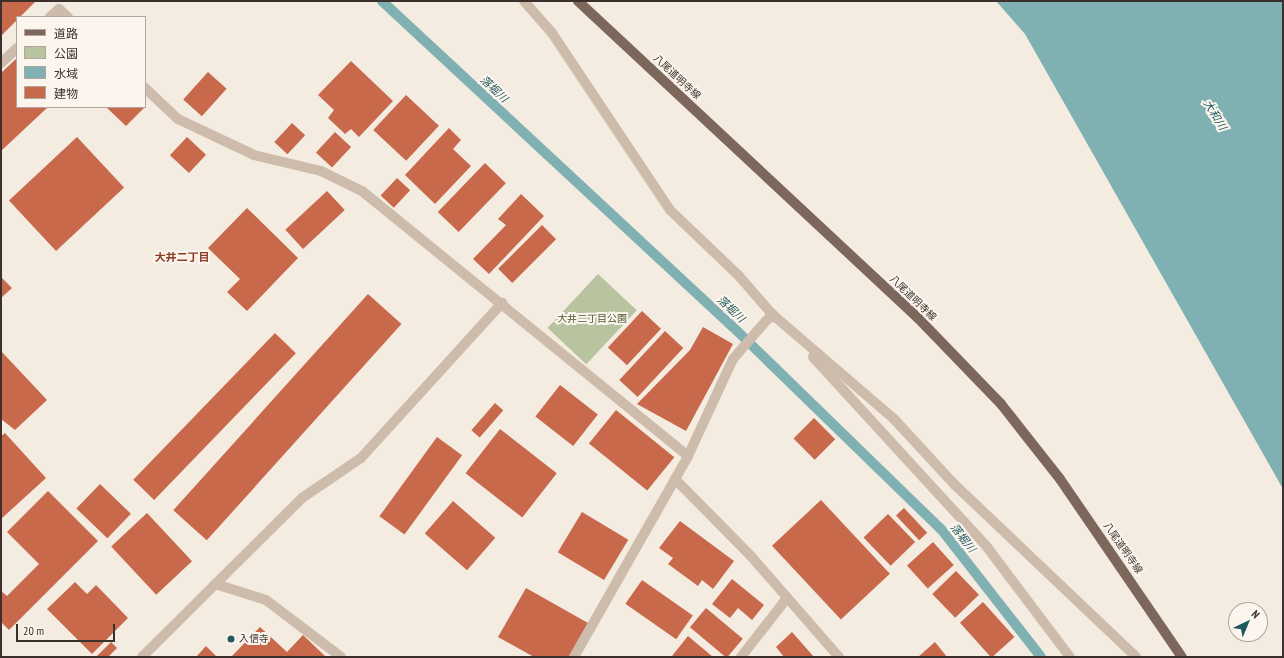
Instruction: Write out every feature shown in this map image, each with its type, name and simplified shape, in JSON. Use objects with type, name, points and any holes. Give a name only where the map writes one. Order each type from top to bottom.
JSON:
[{"type":"main road","name":"八尾道明寺線","points":[[578,1],[917,317],[1001,404],[1064,485],[1182,657]]},
{"type":"street","points":[[524,1],[552,33],[670,210],[739,276],[772,314],[876,422],[987,548],[1070,657]]},
{"type":"street","points":[[51,16],[59,9],[67,16]]},
{"type":"street","points":[[1,63],[16,49]]},
{"type":"street","points":[[146,89],[178,119],[248,152],[321,172],[362,191],[502,303],[688,456]]},
{"type":"street","points":[[142,657],[302,498],[361,458],[502,303]]},
{"type":"street","points":[[574,657],[688,456],[733,358],[772,314]]},
{"type":"street","points":[[772,314],[894,419],[954,484],[1136,657]]},
{"type":"street","points":[[675,479],[787,598],[839,657]]},
{"type":"street","points":[[215,584],[266,600],[341,657]]},
{"type":"street","points":[[741,657],[787,598]]},
{"type":"green space","name":"大井二丁目公園","points":[[598,274],[637,310],[586,364],[548,328]]},
{"type":"water","name":"大和川","points":[[996,1],[1283,1],[1283,489],[1025,34]]},
{"type":"building","points":[[1,1],[36,1],[21,16],[16,16],[16,21],[1,36]]},
{"type":"building","points":[[16,59],[16,108],[47,108],[1,151],[1,73]]},
{"type":"building","points":[[351,61],[393,101],[359,137],[351,129],[345,134],[328,118],[334,110],[318,95]]},
{"type":"building","points":[[208,72],[227,89],[202,116],[183,99]]},
{"type":"building","points":[[406,95],[439,126],[406,161],[373,130]]},
{"type":"building","points":[[107,108],[144,108],[126,126]]},
{"type":"building","points":[[292,123],[305,135],[287,154],[274,142]]},
{"type":"building","points":[[449,128],[461,140],[453,149],[471,166],[435,204],[405,175]]},
{"type":"building","points":[[335,132],[351,147],[332,167],[316,152]]},
{"type":"building","points":[[77,137],[124,187],[56,251],[9,200]]},
{"type":"building","points":[[187,137],[206,155],[189,173],[170,155]]},
{"type":"building","points":[[485,163],[506,183],[459,232],[438,212]]},
{"type":"building","points":[[397,178],[410,190],[394,208],[381,196]]},
{"type":"building","points":[[327,191],[345,210],[303,249],[285,230]]},
{"type":"building","points":[[521,194],[544,216],[489,274],[473,259],[506,225],[498,219]]},
{"type":"building","points":[[247,208],[298,258],[247,311],[227,292],[240,279],[208,248]]},
{"type":"building","points":[[542,225],[556,239],[512,283],[498,269]]},
{"type":"building","points":[[1,277],[12,288],[1,298]]},
{"type":"building","points":[[368,294],[401,324],[207,540],[173,510]]},
{"type":"building","points":[[642,311],[661,329],[627,365],[608,348]]},
{"type":"building","points":[[703,327],[733,344],[686,431],[637,404],[690,350]]},
{"type":"building","points":[[665,331],[683,348],[638,397],[619,380]]},
{"type":"building","points":[[275,333],[296,353],[154,500],[133,480]]},
{"type":"building","points":[[1,351],[47,400],[15,430],[1,419]]},
{"type":"building","points":[[560,385],[598,415],[573,446],[535,417]]},
{"type":"building","points":[[495,403],[503,410],[480,437],[471,430]]},
{"type":"building","points":[[616,410],[674,457],[647,491],[589,443]]},
{"type":"building","points":[[814,418],[835,439],[815,460],[793,439]]},
{"type":"building","points":[[500,429],[557,473],[522,517],[466,473]]},
{"type":"building","points":[[5,433],[46,478],[1,519],[1,436]]},
{"type":"building","points":[[437,437],[462,455],[404,535],[379,516]]},
{"type":"building","points":[[100,484],[131,514],[107,538],[76,508]]},
{"type":"building","points":[[48,491],[98,541],[9,630],[1,622],[1,591],[7,596],[39,564],[7,532]]},
{"type":"building","points":[[821,500],[890,574],[841,620],[772,546]]},
{"type":"building","points":[[453,501],[495,538],[467,570],[425,533]]},
{"type":"building","points":[[904,508],[927,533],[919,540],[896,516]]},
{"type":"building","points":[[582,512],[628,540],[604,580],[558,552]]},
{"type":"building","points":[[147,513],[192,561],[156,595],[111,546]]},
{"type":"building","points":[[888,514],[915,542],[891,566],[864,538]]},
{"type":"building","points":[[680,521],[734,561],[713,589],[702,580],[698,586],[668,564],[673,558],[659,548]]},
{"type":"building","points":[[933,542],[954,565],[928,588],[907,565]]},
{"type":"building","points":[[956,571],[979,595],[955,618],[932,594]]},
{"type":"building","points":[[732,579],[764,605],[752,620],[738,608],[730,618],[712,604]]},
{"type":"building","points":[[642,580],[693,616],[676,639],[625,604]]},
{"type":"building","points":[[75,582],[87,594],[96,585],[128,618],[92,654],[47,609]]},
{"type":"building","points":[[526,588],[588,623],[569,657],[534,657],[498,637]]},
{"type":"building","points":[[983,602],[1014,637],[991,657],[960,623]]},
{"type":"building","points":[[706,608],[743,639],[728,657],[726,657],[690,627]]},
{"type":"building","points":[[260,627],[287,652],[303,635],[326,657],[231,657]]},
{"type":"building","points":[[792,632],[814,657],[784,657],[776,647]]},
{"type":"building","points":[[688,636],[713,657],[672,656]]},
{"type":"building","points":[[111,642],[117,648],[108,657],[96,657]]},
{"type":"building","points":[[935,642],[947,657],[918,657]]},
{"type":"building","points":[[206,646],[217,657],[197,656]]},
{"type":"waterway","name":"落堀川","points":[[382,1],[732,326],[941,529],[1041,657]]},
{"type":"place","name":"入信寺","points":[[231,639]]},
{"type":"district","name":"大井二丁目","points":[[182,257]]}]
